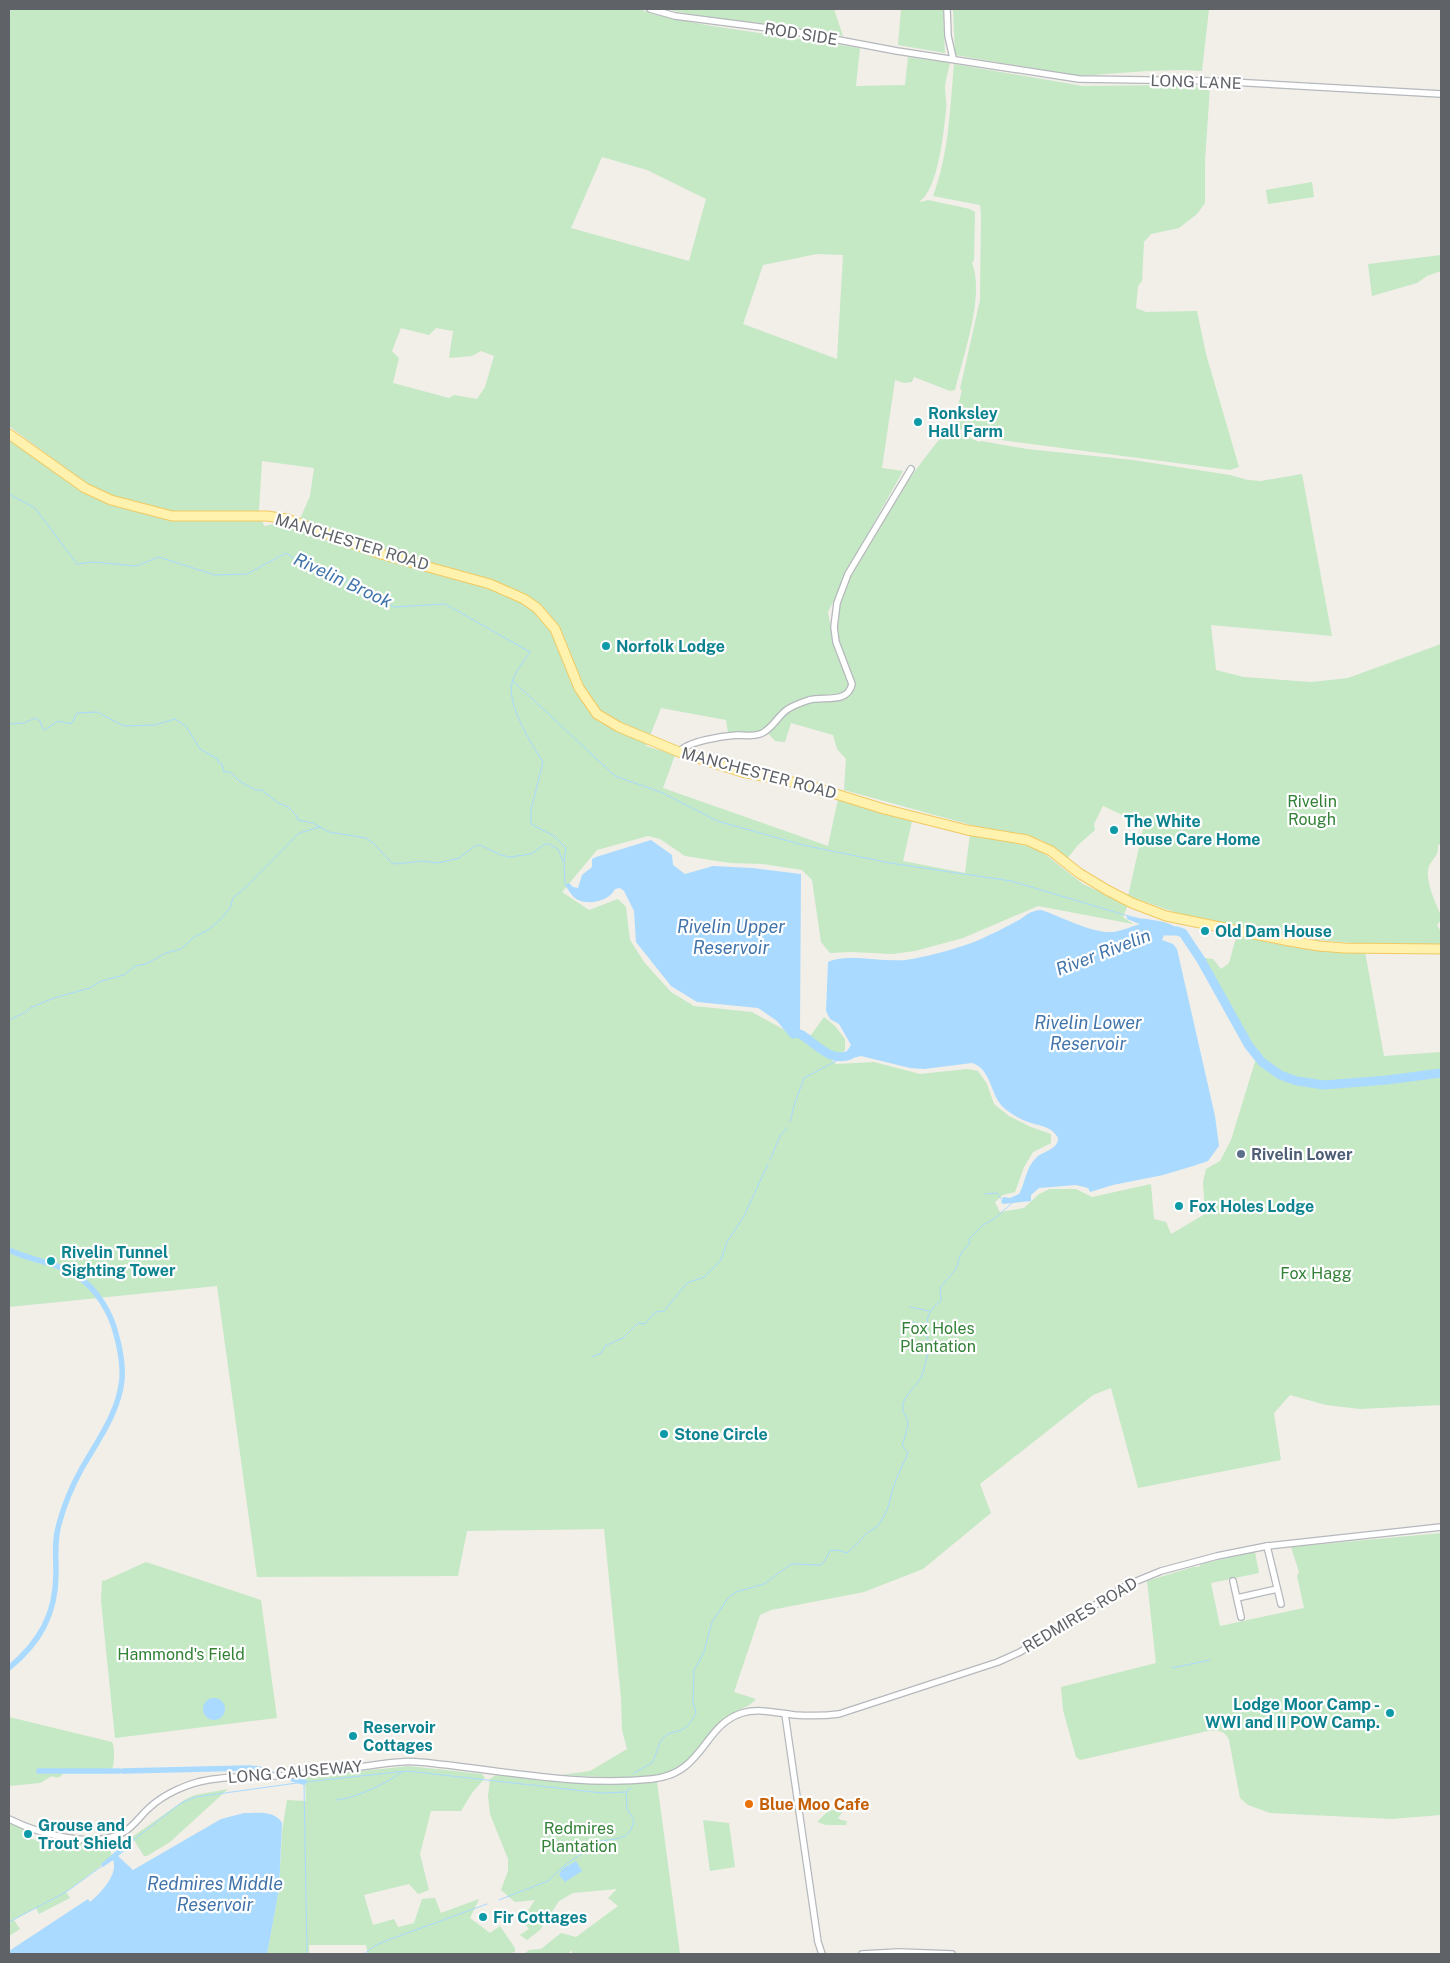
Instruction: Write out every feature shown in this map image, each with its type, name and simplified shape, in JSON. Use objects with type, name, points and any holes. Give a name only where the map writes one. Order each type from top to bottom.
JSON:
[{"type":"main road","name":"MANCHESTER ROAD","points":[[9,434],[85,488],[110,500],[172,516],[267,516],[287,519],[381,554],[490,584],[524,599],[537,608],[555,629],[579,688],[598,714],[619,727],[679,752],[742,772],[820,788],[884,809],[967,830],[1027,840],[1051,851],[1079,873],[1107,890],[1132,903],[1166,916],[1319,946],[1441,949]]},
{"type":"street","name":"ROD SIDE","points":[[650,9],[674,16],[790,31],[897,51],[953,58]]},
{"type":"street","points":[[947,9],[948,36],[953,58]]},
{"type":"street","name":"LONG LANE","points":[[953,58],[1079,79],[1213,81],[1441,94]]},
{"type":"street","points":[[679,752],[689,745],[724,736],[763,734],[788,709],[810,700],[845,696],[850,690],[852,684],[836,642],[834,627],[837,604],[848,574],[911,469]]},
{"type":"street","name":"REDMIRES ROAD","points":[[785,1714],[819,1716],[845,1712],[998,1662],[1020,1652],[1118,1590],[1143,1577],[1208,1558],[1267,1546],[1441,1527]]},
{"type":"street","points":[[1267,1546],[1280,1604]]},
{"type":"street","points":[[1233,1581],[1241,1616]]},
{"type":"street","points":[[1237,1598],[1277,1589]]},
{"type":"street","name":"LONG CAUSEWAY","points":[[9,1819],[36,1831],[52,1835],[105,1838],[125,1832],[152,1805],[164,1797],[201,1781],[220,1778],[268,1777],[410,1761],[555,1778],[654,1779],[672,1776],[683,1770],[693,1761],[722,1726],[737,1716],[755,1711],[785,1714]]},
{"type":"street","points":[[785,1714],[818,1942],[822,1954]]},
{"type":"street","points":[[862,1954],[890,1952],[952,1954]]},
{"type":"green space","points":[[9,9],[639,9],[652,14],[706,25],[860,48],[856,86],[905,85],[908,57],[950,63],[945,86],[944,131],[939,159],[931,185],[926,195],[920,201],[928,200],[970,209],[975,212],[974,260],[972,263],[976,292],[971,326],[955,390],[950,391],[914,377],[912,382],[904,383],[895,380],[882,468],[903,471],[844,576],[836,600],[828,612],[835,651],[842,665],[850,668],[836,632],[838,612],[847,586],[878,526],[917,469],[949,428],[979,442],[1133,460],[1230,475],[1248,480],[1261,481],[1302,474],[1332,636],[1211,625],[1216,670],[1244,677],[1311,682],[1348,678],[1441,644],[1441,844],[1438,845],[1437,854],[1429,866],[1428,878],[1441,916],[1441,920],[1437,925],[1441,932],[1441,944],[1363,944],[1299,938],[1183,915],[1128,896],[1144,825],[1103,806],[1094,824],[1095,830],[1078,845],[1067,859],[1041,840],[971,825],[844,790],[846,759],[837,749],[833,735],[791,723],[785,742],[775,741],[764,729],[752,733],[728,733],[726,720],[661,708],[646,746],[675,755],[663,788],[828,846],[838,799],[912,821],[903,861],[965,873],[970,834],[1037,848],[1083,884],[1128,905],[1123,917],[1133,924],[1038,906],[963,938],[915,951],[892,954],[830,953],[821,942],[812,880],[802,870],[763,864],[730,863],[685,856],[660,839],[648,836],[597,850],[562,892],[589,910],[618,899],[626,907],[630,940],[644,962],[671,992],[694,1006],[752,1012],[806,1042],[824,1017],[835,1026],[845,1039],[845,1050],[832,1060],[836,1064],[874,1062],[920,1074],[967,1069],[978,1071],[987,1084],[994,1104],[1009,1116],[1051,1134],[1051,1143],[1033,1152],[1024,1167],[1015,1192],[1003,1195],[995,1202],[1000,1212],[1024,1208],[1039,1194],[1050,1189],[1076,1189],[1092,1197],[1151,1184],[1154,1219],[1166,1222],[1171,1234],[1205,1214],[1203,1182],[1206,1169],[1220,1161],[1231,1140],[1258,1052],[1204,958],[1213,959],[1221,969],[1229,963],[1237,934],[1301,947],[1365,952],[1384,1056],[1441,1052],[1441,1405],[1360,1409],[1326,1405],[1290,1395],[1274,1413],[1281,1460],[1138,1488],[1111,1388],[1093,1395],[980,1484],[991,1513],[923,1569],[864,1592],[771,1610],[760,1615],[734,1692],[756,1699],[727,1717],[689,1762],[672,1771],[657,1775],[607,1777],[561,1775],[590,1771],[627,1749],[622,1730],[621,1698],[604,1529],[467,1531],[458,1576],[257,1577],[217,1286],[9,1307],[9,440],[71,482],[76,476],[9,426]],"holes":[[[602,157],[647,170],[706,199],[689,261],[571,228]],[[817,254],[843,255],[837,359],[743,324],[763,265]],[[401,328],[429,335],[436,328],[453,331],[449,358],[472,356],[481,351],[494,356],[485,387],[477,399],[454,395],[449,398],[393,383],[399,358],[392,351]],[[262,461],[314,468],[310,496],[300,519],[264,526],[259,510]]]},
{"type":"green space","points":[[664,9],[834,9],[843,36],[791,27],[706,17]]},
{"type":"green space","points":[[901,9],[943,9],[945,53],[898,45]]},
{"type":"green space","points":[[953,9],[1209,9],[1202,71],[1147,71],[1079,76],[955,55]]},
{"type":"green space","points":[[954,64],[1083,86],[1170,85],[1210,87],[1205,161],[1205,203],[1197,214],[1179,228],[1151,234],[1144,242],[1142,281],[1138,286],[1136,308],[1146,312],[1197,311],[1206,354],[1239,467],[1230,470],[993,439],[977,436],[953,426],[980,300],[981,215],[980,205],[933,196],[946,147]]},
{"type":"green space","points":[[1312,182],[1314,197],[1268,204],[1266,190]]},
{"type":"green space","points":[[1441,255],[1441,271],[1427,276],[1417,283],[1372,296],[1368,264]]},
{"type":"green space","points":[[1441,1533],[1441,1815],[1392,1819],[1270,1813],[1248,1805],[1240,1798],[1229,1740],[1223,1732],[1218,1731],[1208,1731],[1080,1760],[1076,1757],[1063,1710],[1061,1687],[1156,1663],[1147,1581],[1193,1567],[1199,1567],[1201,1564],[1255,1552],[1259,1573],[1211,1583],[1220,1626],[1304,1608],[1297,1576],[1299,1572],[1291,1547]]},
{"type":"green space","name":"Hammond's Field","points":[[146,1562],[261,1600],[277,1718],[115,1738],[101,1601],[102,1580],[104,1581]]},
{"type":"green space","points":[[9,1717],[112,1742],[114,1751],[113,1767],[109,1770],[76,1772],[69,1770],[57,1778],[52,1776],[40,1783],[9,1786]]},
{"type":"green space","points":[[409,1766],[482,1774],[485,1778],[472,1793],[461,1811],[431,1811],[420,1854],[429,1890],[418,1894],[409,1884],[364,1895],[373,1925],[394,1919],[398,1927],[414,1923],[422,1899],[435,1898],[441,1913],[479,1899],[470,1918],[490,1933],[500,1926],[515,1948],[515,1952],[506,1954],[368,1954],[366,1945],[309,1945],[309,1954],[267,1954],[279,1889],[282,1831],[287,1800],[306,1801],[305,1777]]},
{"type":"green space","name":"Redmires Plantation","points":[[496,1775],[550,1781],[657,1782],[680,1954],[572,1954],[572,1950],[568,1954],[524,1954],[529,1950],[541,1949],[561,1933],[576,1937],[618,1906],[608,1898],[617,1889],[573,1893],[559,1901],[540,1930],[527,1940],[520,1935],[529,1929],[522,1920],[535,1900],[515,1902],[501,1890],[508,1871],[508,1859],[490,1814],[488,1796],[490,1779]]},
{"type":"green space","points":[[228,1789],[170,1842],[144,1856],[132,1837],[186,1799],[195,1795]]},
{"type":"green space","points":[[845,1806],[850,1808],[844,1810],[838,1818],[847,1821],[846,1825],[826,1825],[817,1822],[827,1812]]},
{"type":"green space","points":[[703,1820],[729,1823],[735,1867],[710,1871]]},
{"type":"green space","points":[[9,1823],[26,1830],[31,1839],[34,1840],[51,1838],[104,1841],[109,1846],[112,1856],[66,1892],[70,1898],[39,1914],[36,1908],[14,1920],[20,1929],[9,1936]]},
{"type":"water","name":"Rivelin Upper Reservoir","points":[[651,840],[672,855],[673,865],[685,874],[713,866],[752,868],[801,874],[799,1037],[793,1039],[790,1037],[777,1021],[758,1008],[697,1002],[671,986],[636,942],[634,911],[624,891],[620,888],[615,889],[608,897],[603,899],[585,902],[575,898],[565,885],[569,883],[573,887],[578,888],[582,875],[592,867],[592,859]]},
{"type":"water","name":"Rivelin Lower Reservoir","points":[[1041,910],[1086,928],[1105,932],[1113,932],[1140,924],[1127,919],[1127,915],[1159,921],[1177,928],[1177,934],[1164,935],[1162,940],[1173,944],[1177,949],[1215,1116],[1219,1146],[1208,1161],[1163,1175],[1113,1185],[1090,1192],[1088,1188],[1076,1185],[1039,1188],[1031,1195],[1031,1201],[1003,1204],[1001,1202],[1003,1197],[1010,1198],[1019,1194],[1033,1162],[1056,1145],[1058,1138],[1045,1127],[1028,1122],[1004,1108],[999,1103],[987,1077],[979,1066],[972,1063],[924,1069],[910,1068],[861,1056],[841,1061],[839,1057],[845,1054],[851,1045],[839,1024],[830,1019],[826,1011],[828,962],[846,958],[903,960],[929,955],[979,940],[1030,913]]},
{"type":"water","points":[[214,1698],[224,1705],[225,1709],[218,1719],[214,1720],[204,1713],[203,1709],[210,1699]]},
{"type":"water","name":"Redmires Middle Reservoir","points":[[244,1813],[270,1814],[282,1823],[279,1889],[267,1954],[9,1954],[9,1951],[88,1899],[90,1902],[108,1883],[113,1871],[113,1860],[103,1867],[101,1864],[121,1847],[124,1851],[118,1856],[133,1870],[221,1819]]},
{"type":"water","points":[[576,1861],[582,1871],[565,1882],[559,1875],[562,1869]]},
{"type":"waterway","name":"Rivelin Brook","points":[[9,494],[35,508],[77,564],[93,562],[136,566],[159,557],[215,575],[247,574],[286,553],[311,570],[346,581],[394,607],[445,604],[530,652],[515,675],[511,692],[521,724],[543,762],[531,810],[531,824],[554,836],[566,848],[564,862],[565,885]]},
{"type":"waterway","points":[[513,681],[615,776],[663,793],[717,821],[803,845],[890,863],[1011,881],[1128,916]]},
{"type":"waterway","points":[[9,724],[24,723],[35,718],[40,721],[45,730],[58,721],[71,724],[77,713],[97,712],[124,726],[155,725],[175,719],[186,726],[200,749],[218,759],[218,762],[222,764],[224,772],[230,772],[239,781],[256,790],[262,790],[278,803],[288,807],[298,820],[313,823],[329,832],[366,838],[391,862],[396,864],[422,861],[438,863],[459,858],[475,846],[480,845],[510,857],[531,854],[545,844],[549,844],[558,849],[563,861]]},
{"type":"waterway","points":[[9,1020],[30,1008],[54,998],[90,988],[101,981],[124,975],[135,966],[146,964],[166,953],[181,949],[194,937],[208,930],[220,920],[230,908],[233,898],[299,833],[320,827]]},
{"type":"waterway","name":"River Rivelin","points":[[1166,931],[1183,933],[1201,960],[1249,1046],[1262,1062],[1280,1075],[1297,1081],[1324,1085],[1441,1073]]},
{"type":"waterway","name":"River Rivelin","points":[[800,1034],[830,1054],[843,1057],[850,1055]]},
{"type":"waterway","points":[[790,1122],[804,1078],[840,1059]]},
{"type":"waterway","points":[[770,1160],[780,1136],[787,1128]]},
{"type":"waterway","points":[[592,1357],[601,1353],[605,1346],[623,1338],[638,1323],[645,1324],[655,1312],[664,1311],[687,1283],[704,1277],[721,1260],[727,1242],[744,1216],[768,1164]]},
{"type":"waterway","points":[[985,1194],[997,1193],[1001,1199]]},
{"type":"waterway","points":[[634,1773],[652,1763],[663,1738],[686,1727],[696,1713],[693,1702],[694,1670],[704,1652],[712,1622],[728,1598],[736,1592],[764,1584],[791,1564],[821,1565],[830,1551],[837,1550],[847,1553],[867,1533],[878,1526],[887,1510],[895,1482],[908,1453],[902,1445],[908,1423],[903,1411],[903,1405],[918,1382],[927,1357],[927,1320],[929,1313],[941,1301],[940,1288],[956,1269],[961,1253],[969,1244],[970,1238],[983,1225],[994,1219],[1012,1203]]},
{"type":"waterway","points":[[9,1250],[62,1268],[86,1282],[107,1310],[114,1326],[122,1362],[122,1379],[117,1403],[75,1482],[57,1530],[55,1588],[49,1614],[44,1626],[29,1648],[9,1668]]},
{"type":"waterway","points":[[910,1307],[929,1311]]},
{"type":"waterway","points":[[906,1321],[925,1325]]},
{"type":"waterway","points":[[1172,1668],[1210,1660]]},
{"type":"waterway","points":[[123,1771],[249,1768],[271,1773]]},
{"type":"waterway","points":[[39,1771],[119,1771]]},
{"type":"waterway","points":[[122,1849],[181,1803],[196,1797],[304,1782],[407,1771],[602,1793],[626,1792]]},
{"type":"waterway","points":[[336,1800],[352,1797],[370,1790],[402,1772]]},
{"type":"waterway","points":[[293,1779],[304,1782]]},
{"type":"waterway","points":[[304,1783],[307,1954]]},
{"type":"waterway","points":[[499,1900],[548,1881],[565,1865],[600,1841],[625,1836],[631,1830],[634,1820],[627,1809],[626,1792],[631,1788]]},
{"type":"waterway","points":[[9,1922],[66,1892],[102,1866]]},
{"type":"waterway","points":[[364,1954],[376,1945],[487,1904]]},
{"type":"place","name":"Ronksley Hall Farm","points":[[918,422]]},
{"type":"place","name":"Norfolk Lodge","points":[[606,646]]},
{"type":"place","name":"The White House Care Home","points":[[1114,830]]},
{"type":"place","name":"Old Dam House","points":[[1205,931]]},
{"type":"place","name":"Rivelin Lower","points":[[1241,1154]]},
{"type":"place","name":"Fox Holes Lodge","points":[[1179,1206]]},
{"type":"place","name":"Rivelin Tunnel Sighting Tower","points":[[51,1261]]},
{"type":"place","name":"Stone Circle","points":[[664,1434]]},
{"type":"place","name":"Lodge Moor Camp - WWI and II POW Camp.","points":[[1390,1713]]},
{"type":"place","name":"Reservoir Cottages","points":[[353,1736]]},
{"type":"place","name":"Blue Moo Cafe","points":[[749,1804]]},
{"type":"place","name":"Grouse and Trout Shield","points":[[28,1834]]},
{"type":"place","name":"Fir Cottages","points":[[483,1917]]},
{"type":"park label","name":"Rivelin Rough","points":[[1312,810]]},
{"type":"park label","name":"Fox Hagg","points":[[1316,1273]]},
{"type":"park label","name":"Fox Holes Plantation","points":[[938,1337]]}]
